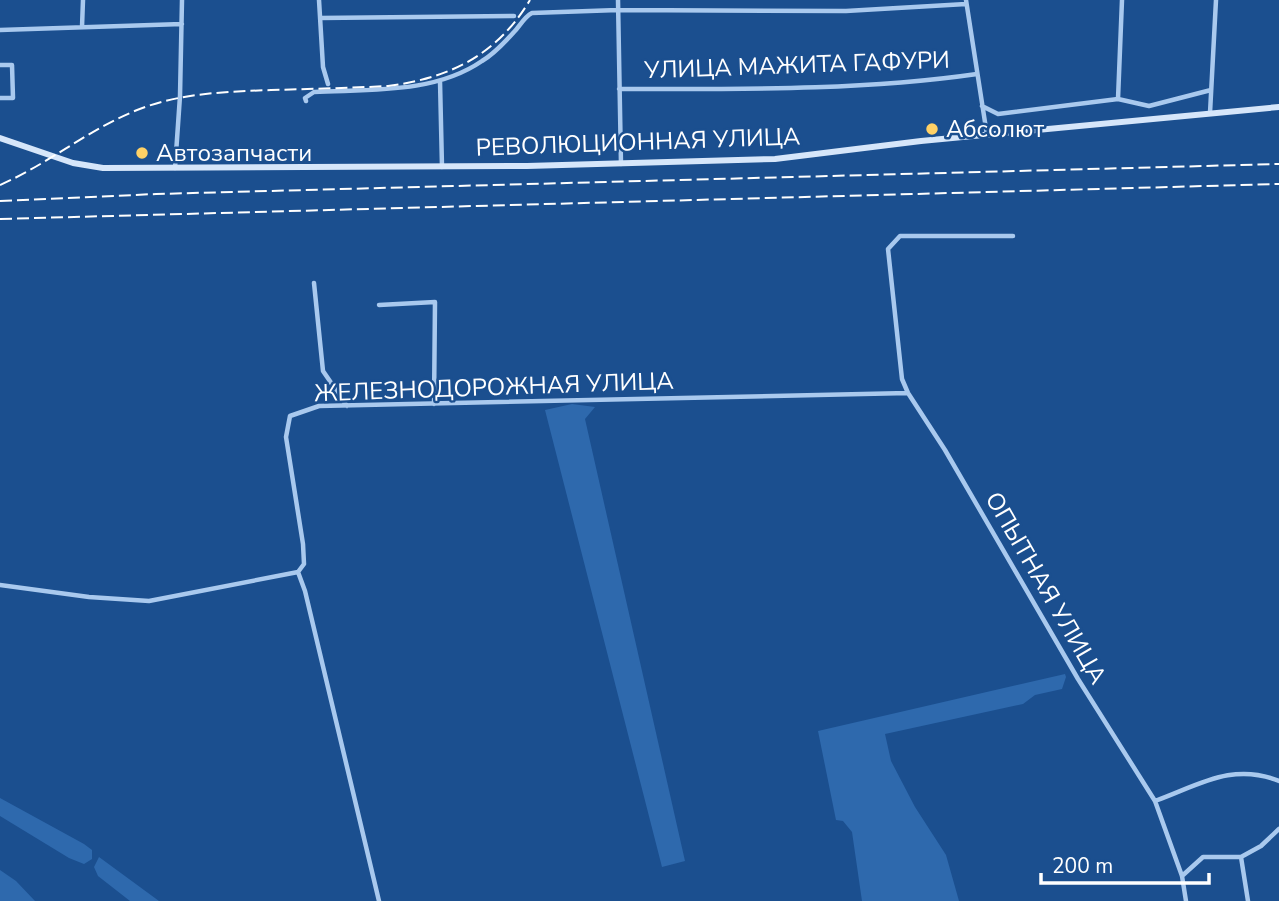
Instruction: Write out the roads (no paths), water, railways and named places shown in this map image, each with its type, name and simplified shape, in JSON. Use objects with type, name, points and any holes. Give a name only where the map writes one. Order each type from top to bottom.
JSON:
[{"type":"main road","name":"РЕВОЛЮЦИОННАЯ УЛИЦА","points":[[0,138],[87,166],[175,168],[621,164],[775,159],[987,135],[1279,107]]},
{"type":"street","points":[[82,27],[83,0]]},
{"type":"street","points":[[175,168],[182,0]]},
{"type":"street","points":[[319,0],[323,67],[328,84]]},
{"type":"street","points":[[618,0],[621,164]]},
{"type":"street","points":[[1118,99],[1122,0]]},
{"type":"street","points":[[1209,113],[1216,0]]},
{"type":"street","points":[[306,101],[305,98],[314,92],[404,87],[440,81],[483,61],[515,31],[527,15],[618,10],[846,11],[966,2],[987,135]]},
{"type":"street","points":[[320,18],[514,16]]},
{"type":"street","points":[[0,30],[182,24]]},
{"type":"street","points":[[0,65],[12,65],[13,98],[0,98]]},
{"type":"street","name":"УЛИЦА МАЖИТА ГАФУРИ","points":[[619,89],[734,89],[926,82],[977,75]]},
{"type":"street","points":[[440,81],[442,167]]},
{"type":"street","points":[[982,106],[998,114],[1118,99],[1149,106],[1211,90]]},
{"type":"street","name":"ОПЫТНАЯ УЛИЦА","points":[[1013,236],[900,236],[888,249],[902,379],[1078,679],[1155,801],[1182,876],[1186,901]]},
{"type":"street","points":[[314,283],[323,372],[347,406]]},
{"type":"street","points":[[379,304],[435,302],[434,404]]},
{"type":"street","name":"ЖЕЛЕЗНОДОРОЖНАЯ УЛИЦА","points":[[298,572],[304,564],[303,544],[286,437],[290,416],[319,407],[908,393]]},
{"type":"street","points":[[0,585],[89,597],[149,601],[298,572],[305,591],[379,901]]},
{"type":"street","points":[[1155,801],[1229,774],[1255,773],[1279,781]]},
{"type":"street","points":[[1182,876],[1203,857],[1241,857],[1261,846],[1279,829]]},
{"type":"street","points":[[1241,857],[1248,901]]},
{"type":"railway","points":[[0,185],[113,121],[164,101],[235,92],[388,86],[432,77],[470,61],[487,49],[503,36],[530,0]]},
{"type":"railway","points":[[0,201],[156,194],[1279,164]]},
{"type":"railway","points":[[0,219],[1279,184]]},
{"type":"place","name":"Абсолют","points":[[932,129]]},
{"type":"place","name":"Автозапчасти","points":[[142,153]]}]
